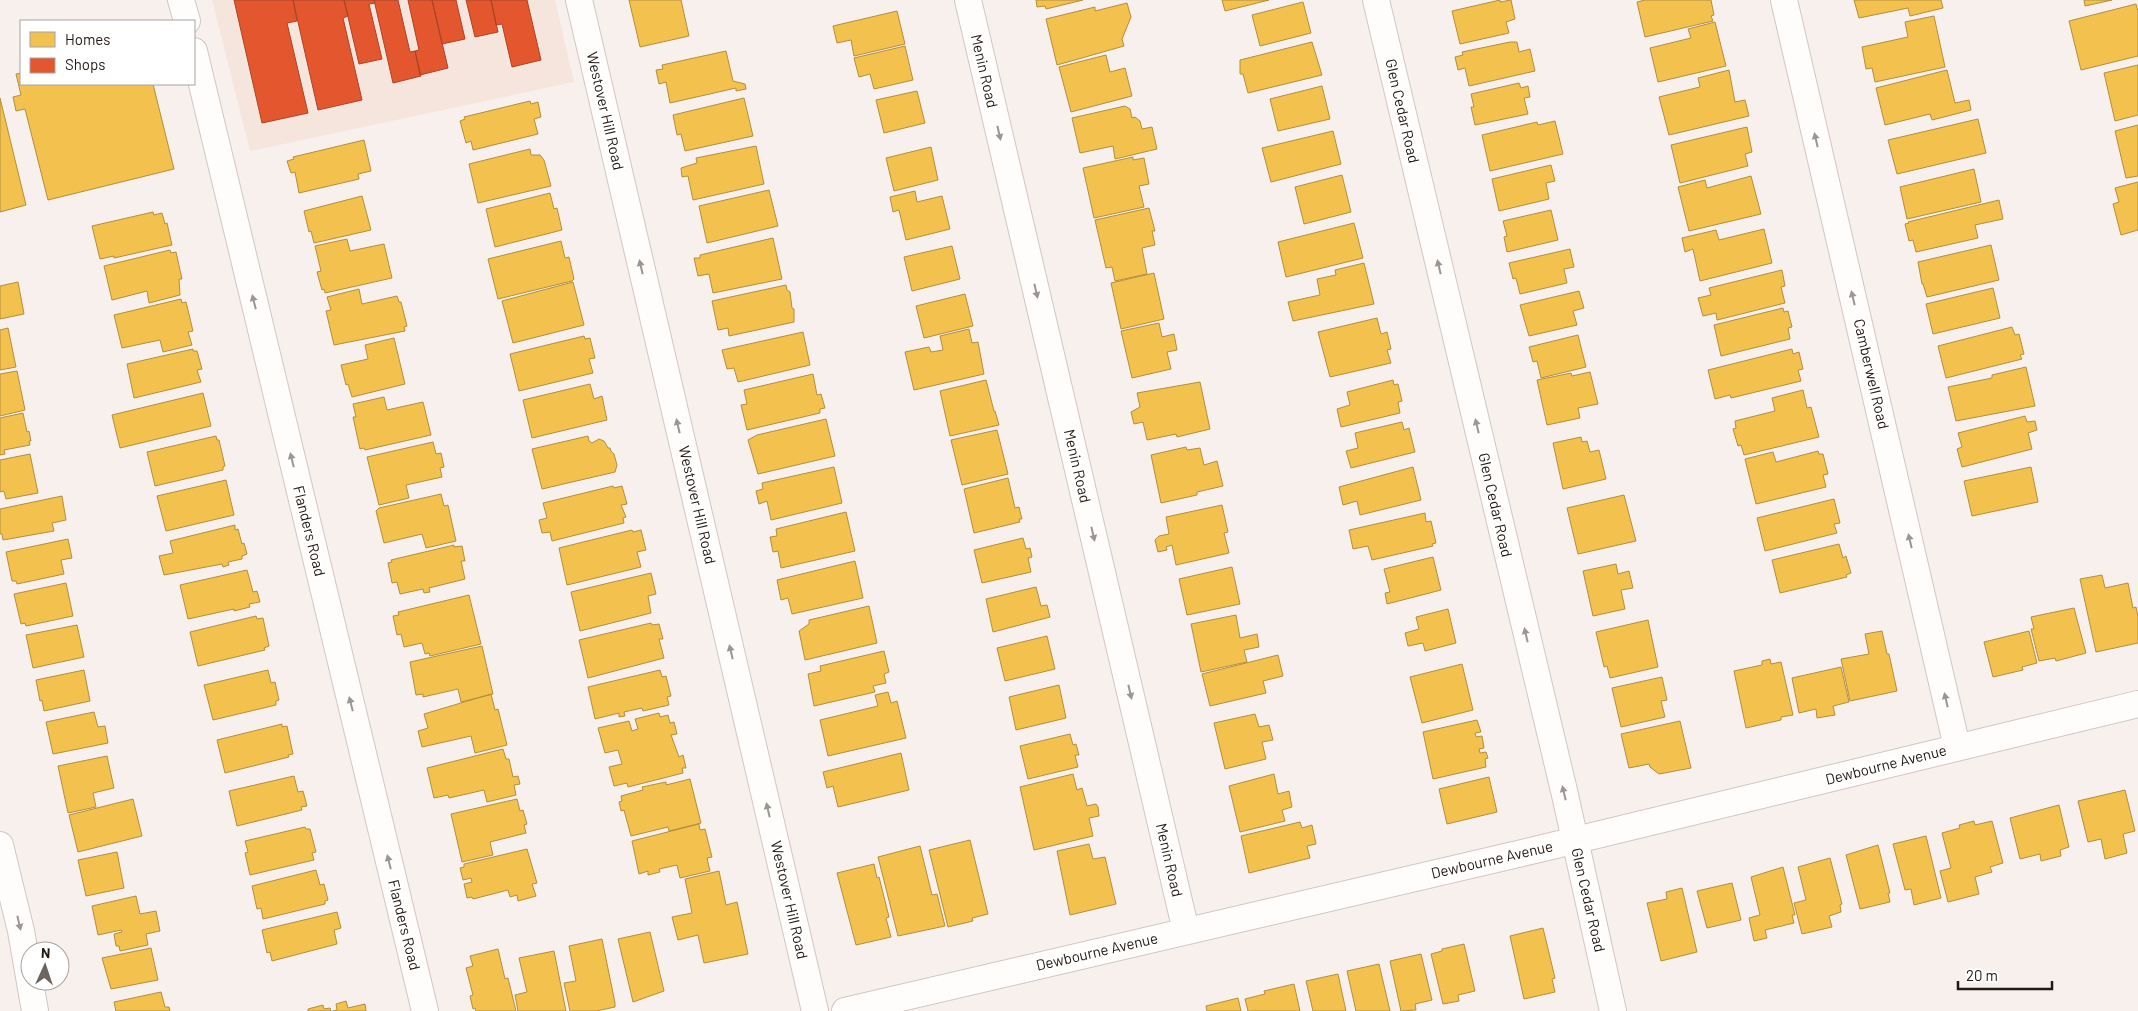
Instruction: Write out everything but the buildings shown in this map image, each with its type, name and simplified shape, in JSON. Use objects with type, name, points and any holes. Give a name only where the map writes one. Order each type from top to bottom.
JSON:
[{"type":"street","points":[[181,0],[187,20]]},
{"type":"street","name":"Westover Hill Road","points":[[579,0],[815,1011]]},
{"type":"street","name":"Menin Road","points":[[968,0],[1186,931]]},
{"type":"street","name":"Glen Cedar Road","points":[[1376,0],[1575,840],[1613,1011]]},
{"type":"street","name":"Camberwell Road","points":[[1784,0],[1957,747]]},
{"type":"street","name":"Flanders Road","points":[[195,55],[425,1011]]},
{"type":"street","name":"Dewbourne Avenue","points":[[845,1011],[1575,840],[2138,704]]},
{"type":"street","points":[[0,845],[4,876],[21,931],[35,1011]]},
{"type":"shaded area","points":[[212,0],[555,0],[574,82],[250,151]]}]
